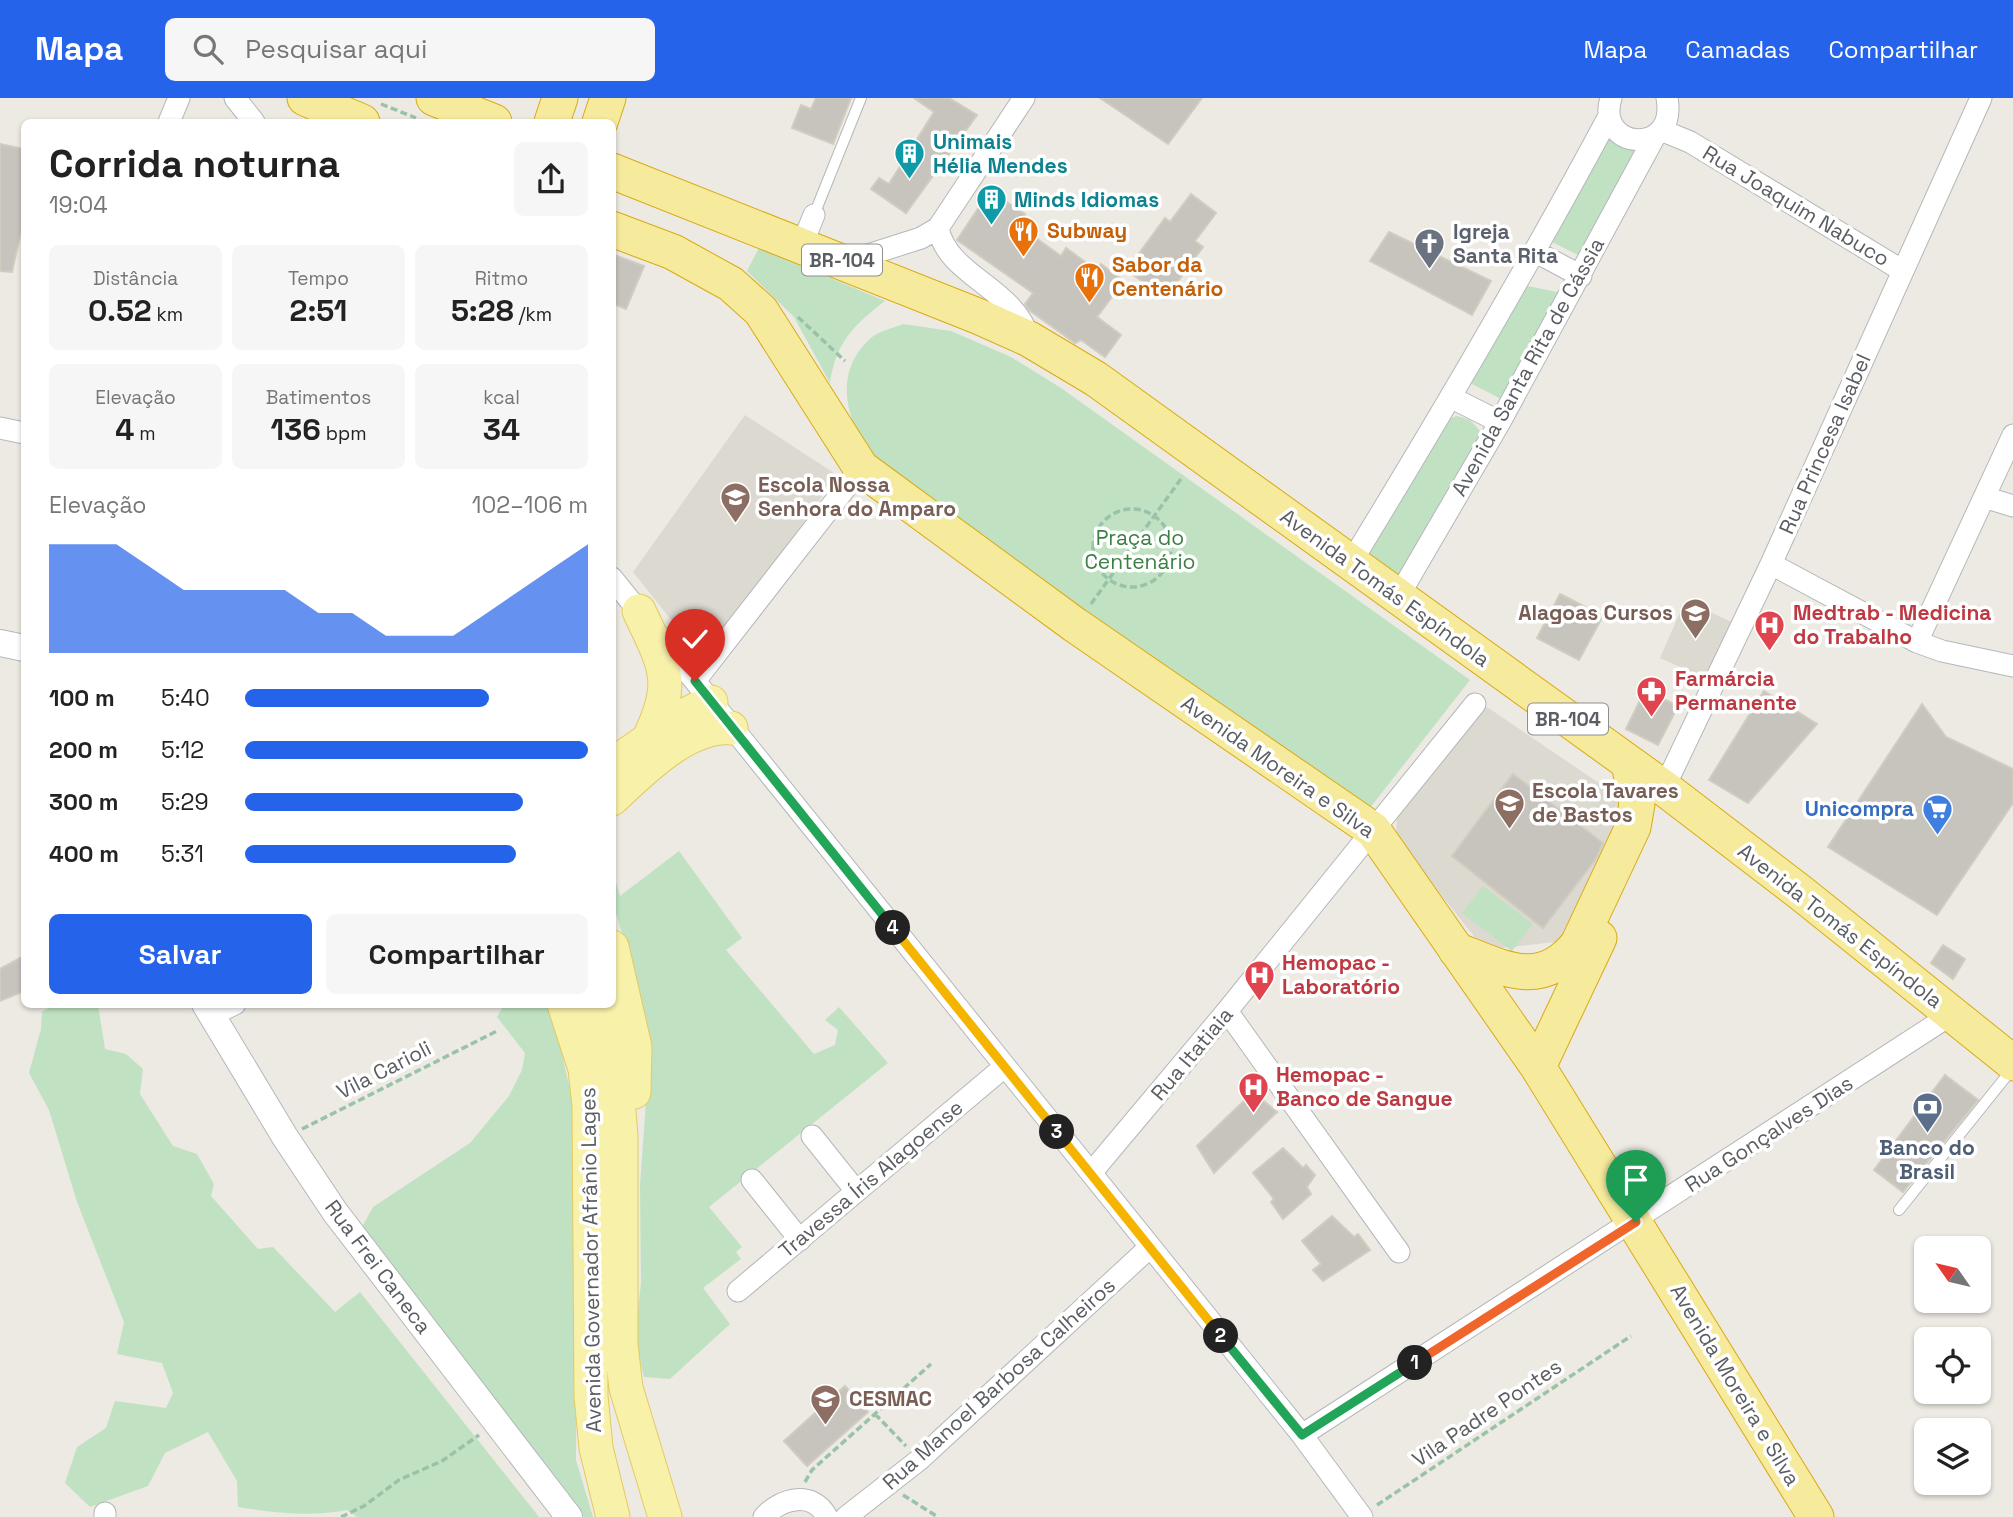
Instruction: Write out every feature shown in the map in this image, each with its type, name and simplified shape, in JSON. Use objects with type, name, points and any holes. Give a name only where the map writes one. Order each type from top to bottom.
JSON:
[{"type":"highway","points":[[305,98],[370,113]]},
{"type":"highway","points":[[434,98],[486,119]]},
{"type":"highway","name":"Avenida Tomás Espíndola","points":[[616,173],[702,208],[808,231],[846,262],[1029,339],[1097,379],[1664,788],[1801,893],[2013,1066]]},
{"type":"highway","name":"Avenida Moreira e Silva","points":[[625,239],[673,252],[731,284],[761,311],[861,468],[1075,625],[1373,830],[1538,1067],[1816,1517]]},
{"type":"highway","points":[[1526,973],[1548,970],[1565,960],[1578,944],[1633,827],[1637,804],[1629,763]]},
{"type":"highway","points":[[1538,1067],[1644,837],[1661,818],[1691,810]]},
{"type":"highway","points":[[1457,950],[1526,973],[1552,986],[1565,1005]]},
{"type":"main road","points":[[639,611],[660,655],[666,687],[663,710],[648,740]]},
{"type":"main road","points":[[616,762],[679,718],[703,691]]},
{"type":"main road","points":[[616,796],[680,742],[697,733],[719,727],[731,728]]},
{"type":"main road","points":[[616,964],[635,1047],[633,1129],[622,1187]]},
{"type":"main road","name":"Avenida Governador Afrânio Lages","points":[[565,1008],[585,1069],[589,1106],[591,1396],[596,1448],[613,1517]]},
{"type":"main road","name":"Avenida Governador Afrânio Lages","points":[[599,1008],[615,1066],[622,1187],[621,1345],[626,1388],[668,1515]]},
{"type":"street","points":[[166,98],[168,119]]},
{"type":"street","points":[[169,119],[179,98]]},
{"type":"street","points":[[235,98],[252,119]]},
{"type":"street","points":[[846,262],[921,238],[938,228],[1024,98]]},
{"type":"street","name":"Rua Princesa Isabel","points":[[1664,788],[1772,564],[1981,98]]},
{"type":"street","points":[[1350,564],[1452,398],[1536,252],[1606,105]]},
{"type":"street","name":"Rua Joaquim Nabuco","points":[[1606,105],[1612,126],[1627,138],[1636,141],[1665,113],[1690,142],[1903,271]]},
{"type":"street","name":"Avenida Santa Rita de Cássia","points":[[1398,597],[1581,276],[1665,113]]},
{"type":"street","points":[[938,228],[946,249],[1023,318],[1029,339]]},
{"type":"street","points":[[1536,252],[1581,276]]},
{"type":"street","points":[[1452,398],[1500,422]]},
{"type":"street","points":[[0,428],[21,432]]},
{"type":"street","points":[[1917,642],[2013,435]]},
{"type":"street","points":[[703,691],[861,468]]},
{"type":"street","points":[[1984,497],[2013,506]]},
{"type":"street","points":[[1772,564],[1917,642],[1942,651],[2013,666]]},
{"type":"street","points":[[616,583],[1003,1068],[1302,1435],[1362,1517]]},
{"type":"street","points":[[0,643],[21,647]]},
{"type":"street","name":"Rua Itatiaia","points":[[1091,1173],[1227,1011],[1475,704]]},
{"type":"street","name":"Rua Frei Caneca","points":[[207,1010],[335,1212],[569,1517]]},
{"type":"street","points":[[1227,1011],[1399,1252]]},
{"type":"street","name":"Rua Gonçalves Dias","points":[[1302,1435],[1636,1222],[1952,1014]]},
{"type":"street","name":"Travessa Íris Alagoense","points":[[738,1291],[1003,1068]]},
{"type":"street","points":[[812,1136],[856,1191]]},
{"type":"street","points":[[752,1180],[800,1240]]},
{"type":"street","name":"Rua Manoel Barbosa Calheiros","points":[[846,1517],[919,1460],[1149,1248]]},
{"type":"street","points":[[764,1517],[783,1501],[795,1499],[811,1502],[827,1517]]},
{"type":"lane","points":[[808,231],[861,98]]},
{"type":"lane","points":[[1899,1210],[2013,1066]]},
{"type":"path","points":[[370,113],[409,119]]},
{"type":"path","points":[[1086,611],[1183,476]]},
{"type":"path","points":[[1129,508],[1155,515],[1170,535],[1170,560],[1155,580],[1144,586],[1119,586],[1108,580],[1099,570],[1092,544],[1104,519],[1129,508]]},
{"type":"path","name":"Vila Carioli","points":[[285,1137],[497,1031]]},
{"type":"path","name":"Vila Padre Pontes","points":[[1362,1517],[1631,1336]]},
{"type":"path","points":[[795,1499],[812,1469],[931,1364]]},
{"type":"path","points":[[875,1413],[919,1460]]},
{"type":"path","points":[[341,1517],[364,1506],[399,1480],[442,1461],[498,1422]]},
{"type":"path","points":[[889,1486],[938,1517]]},
{"type":"shaded area","name":"Escola Nossa Senhora do Amparo","points":[[745,415],[837,475],[705,662],[633,572]]},
{"type":"shaded area","name":"Alagoas Cursos","points":[[1685,601],[1732,622],[1707,679],[1660,658]]},
{"type":"shaded area","name":"Escola Tavares de Bastos","points":[[1487,707],[1621,798],[1627,821],[1564,941],[1485,950],[1396,838],[1397,814]]},
{"type":"green space","points":[[1605,136],[1644,148],[1584,258],[1548,240]]},
{"type":"green space","points":[[759,248],[885,301],[848,336],[837,356],[830,383],[794,317],[747,271]]},
{"type":"green space","points":[[1523,285],[1562,293],[1503,400],[1470,383]]},
{"type":"green space","name":"Praça do Centenário","points":[[903,324],[951,331],[1011,357],[1061,388],[1470,680],[1366,813],[875,460],[865,446],[850,414],[847,382],[859,351],[872,337]]},
{"type":"green space","points":[[1457,416],[1470,420],[1480,431],[1479,444],[1401,576],[1365,551],[1444,420]]},
{"type":"green space","points":[[679,851],[742,938],[726,950],[814,1054],[835,1045],[838,1030],[825,1020],[839,1007],[888,1063],[709,1207],[742,1247],[736,1252],[741,1259],[703,1288],[730,1324],[670,1379],[644,1377],[635,1338],[641,1283],[640,1185],[649,1059],[640,994],[616,913],[616,882],[620,896]]},
{"type":"green space","points":[[1483,886],[1533,924],[1512,951],[1462,913]]},
{"type":"green space","points":[[48,1008],[98,1008],[105,1049],[126,1054],[143,1069],[140,1094],[173,1146],[197,1154],[214,1184],[211,1196],[258,1249],[273,1247],[335,1312],[360,1292],[539,1517],[357,1517],[347,1510],[293,1513],[238,1507],[237,1481],[208,1432],[165,1453],[148,1486],[90,1507],[65,1483],[77,1447],[106,1428],[115,1401],[166,1408],[173,1393],[162,1363],[117,1354],[124,1322],[77,1202],[49,1110],[29,1073],[41,1029],[42,1012]]},
{"type":"green space","points":[[502,1008],[552,1008],[577,1121],[576,1460],[593,1517],[584,1517],[362,1227],[373,1207],[470,1143],[509,1096],[522,1070],[525,1053],[497,1017]]},
{"type":"building","points":[[816,98],[851,98],[833,144],[792,128],[801,105],[811,109]]},
{"type":"building","points":[[914,98],[949,98],[977,115],[906,213],[871,189],[879,178],[889,184],[934,112]]},
{"type":"building","points":[[1100,98],[1202,98],[1168,144]]},
{"type":"building","points":[[0,144],[21,148],[21,231],[12,272],[0,271]]},
{"type":"building","points":[[990,191],[1025,214],[1018,225],[1061,256],[1066,248],[1096,270],[1101,264],[1124,281],[1097,317],[1121,335],[1105,357],[1081,340],[1075,343],[1029,310],[1025,304],[1033,293],[957,240]]},
{"type":"building","points":[[1191,194],[1216,213],[1195,241],[1203,247],[1165,299],[1127,270],[1165,218],[1170,222]]},
{"type":"building","name":"Igreja Santa Rita","points":[[1389,232],[1491,281],[1472,315],[1370,261]]},
{"type":"building","points":[[616,256],[644,266],[626,309],[616,305]]},
{"type":"building","points":[[1560,594],[1603,616],[1579,660],[1537,638]]},
{"type":"building","name":"Farmárcia Permanente","points":[[1645,690],[1678,706],[1658,745],[1626,729]]},
{"type":"building","points":[[1764,691],[1817,724],[1748,803],[1709,780]]},
{"type":"building","name":"Unicompra","points":[[1922,704],[1946,737],[2013,769],[2013,803],[1937,915],[1828,847]]},
{"type":"building","points":[[1513,774],[1603,843],[1595,860],[1543,928],[1452,856]]},
{"type":"building","points":[[1943,945],[1965,959],[1953,979],[1931,963]]},
{"type":"building","points":[[21,958],[21,992],[0,1001],[0,969]]},
{"type":"building","name":"Banco do Brasil","points":[[1945,1075],[1978,1100],[1903,1192],[1874,1170]]},
{"type":"building","points":[[1253,1092],[1277,1112],[1214,1173],[1197,1146]]},
{"type":"building","points":[[1283,1148],[1303,1168],[1306,1165],[1315,1175],[1307,1187],[1311,1194],[1283,1219],[1271,1202],[1274,1199],[1253,1173]]},
{"type":"building","points":[[1332,1216],[1354,1237],[1358,1234],[1370,1250],[1323,1281],[1313,1270],[1321,1264],[1302,1241]]},
{"type":"building","name":"CESMAC","points":[[845,1386],[868,1412],[807,1466],[784,1441]]},
{"type":"place","name":"Unimais Hélia Mendes","points":[[910,181]]},
{"type":"place","name":"Minds Idiomas","points":[[991,227]]},
{"type":"place","name":"Subway","points":[[1024,258]]},
{"type":"place","name":"Igreja Santa Rita","points":[[1430,271]]},
{"type":"place","name":"Sabor da Centenário","points":[[1089,304]]},
{"type":"place","name":"Escola Nossa Senhora do Amparo","points":[[735,524]]},
{"type":"place","name":"Alagoas Cursos","points":[[1696,640]]},
{"type":"place","name":"Medtrab - Medicina do Trabalho","points":[[1770,652]]},
{"type":"place","name":"Farmárcia Permanente","points":[[1652,718]]},
{"type":"place","name":"Escola Tavares de Bastos","points":[[1509,830]]},
{"type":"place","name":"Unicompra","points":[[1937,836]]},
{"type":"place","name":"Hemopac - Laboratório","points":[[1259,1002]]},
{"type":"place","name":"Hemopac - Banco de Sangue","points":[[1253,1114]]},
{"type":"place","name":"Banco do Brasil","points":[[1927,1135]]},
{"type":"place","name":"CESMAC","points":[[826,1426]]},
{"type":"route","points":[[695,681],[1003,1068],[1302,1435],[1636,1222]]}]
